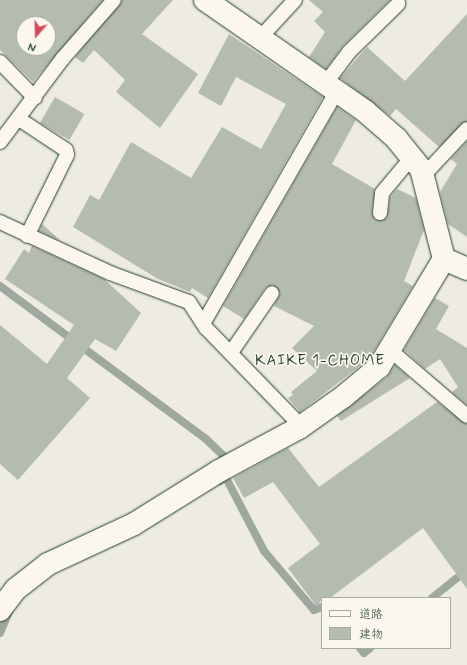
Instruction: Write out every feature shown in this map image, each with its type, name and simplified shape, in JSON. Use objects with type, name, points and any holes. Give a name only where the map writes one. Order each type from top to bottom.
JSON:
[{"type":"street","points":[[0,610],[16,589],[48,564],[134,524],[301,426],[379,366],[444,259],[423,176],[412,157],[365,111],[259,39],[205,0]]},
{"type":"street","points":[[444,259],[467,269]]},
{"type":"lane","points":[[0,142],[35,98],[63,58],[114,0]]},
{"type":"lane","points":[[259,39],[295,0]]},
{"type":"lane","points":[[204,322],[349,52],[398,4]]},
{"type":"lane","points":[[0,62],[35,98]]},
{"type":"lane","points":[[19,119],[66,150],[67,155],[27,236]]},
{"type":"lane","points":[[423,176],[467,129]]},
{"type":"lane","points":[[380,213],[382,193],[412,157]]},
{"type":"lane","points":[[0,222],[27,236],[110,273],[189,302],[204,322],[301,426]]},
{"type":"lane","points":[[232,351],[272,292]]},
{"type":"lane","points":[[390,350],[467,416]]},
{"type":"building","points":[[0,0],[103,0],[56,55],[56,16],[16,16],[16,56],[55,56],[33,82],[0,50]]},
{"type":"building","points":[[122,0],[173,0],[142,34],[198,74],[160,128],[116,92],[125,80],[94,50],[83,63],[75,57]]},
{"type":"building","points":[[309,0],[390,0],[343,46],[326,69],[309,57],[325,32],[314,21],[323,12]]},
{"type":"building","points":[[467,14],[467,121],[439,147],[396,109],[390,116],[340,78],[367,47],[405,81]]},
{"type":"building","points":[[229,34],[323,97],[208,298],[192,288],[190,292],[158,279],[73,227],[90,195],[99,200],[131,142],[191,178],[222,127],[261,149],[286,104],[236,77],[221,106],[198,93]]},
{"type":"building","points":[[55,97],[84,114],[69,140],[40,123]]},
{"type":"building","points":[[337,107],[356,120],[332,164],[375,189],[372,212],[375,220],[387,218],[390,198],[397,189],[416,198],[424,230],[404,281],[413,286],[369,359],[300,412],[288,398],[293,395],[291,392],[317,371],[292,348],[314,326],[274,306],[280,293],[273,285],[265,288],[244,319],[223,306]]},
{"type":"building","points":[[467,141],[467,237],[448,224],[440,192],[457,164],[451,159]]},
{"type":"building","points":[[42,224],[61,241],[39,231]]},
{"type":"building","points":[[32,246],[104,279],[141,313],[116,351],[95,339],[67,378],[90,398],[18,480],[0,464],[0,325],[47,364],[74,325],[5,279],[24,249],[29,253]]},
{"type":"building","points":[[435,298],[449,306],[436,329],[467,348],[467,405],[452,392],[458,387],[440,359],[425,369],[404,350]]},
{"type":"building","points":[[395,365],[410,378],[341,421],[337,416],[387,377]]},
{"type":"building","points":[[437,402],[467,424],[467,589],[423,528],[331,597],[321,597],[317,607],[288,568],[320,544],[273,482],[244,498],[233,478],[288,448],[319,487]]},
{"type":"waterway","points":[[0,286],[206,439],[226,458]]},
{"type":"waterway","points":[[220,481],[225,476],[264,551],[314,610],[321,607]]},
{"type":"waterway","points":[[433,597],[467,570]]},
{"type":"waterway","points":[[0,633],[10,610]]},
{"type":"waterway","points":[[361,649],[364,653],[369,649]]},
{"type":"district","name":"KAIKE 1-CHOME","points":[[320,362]]}]
